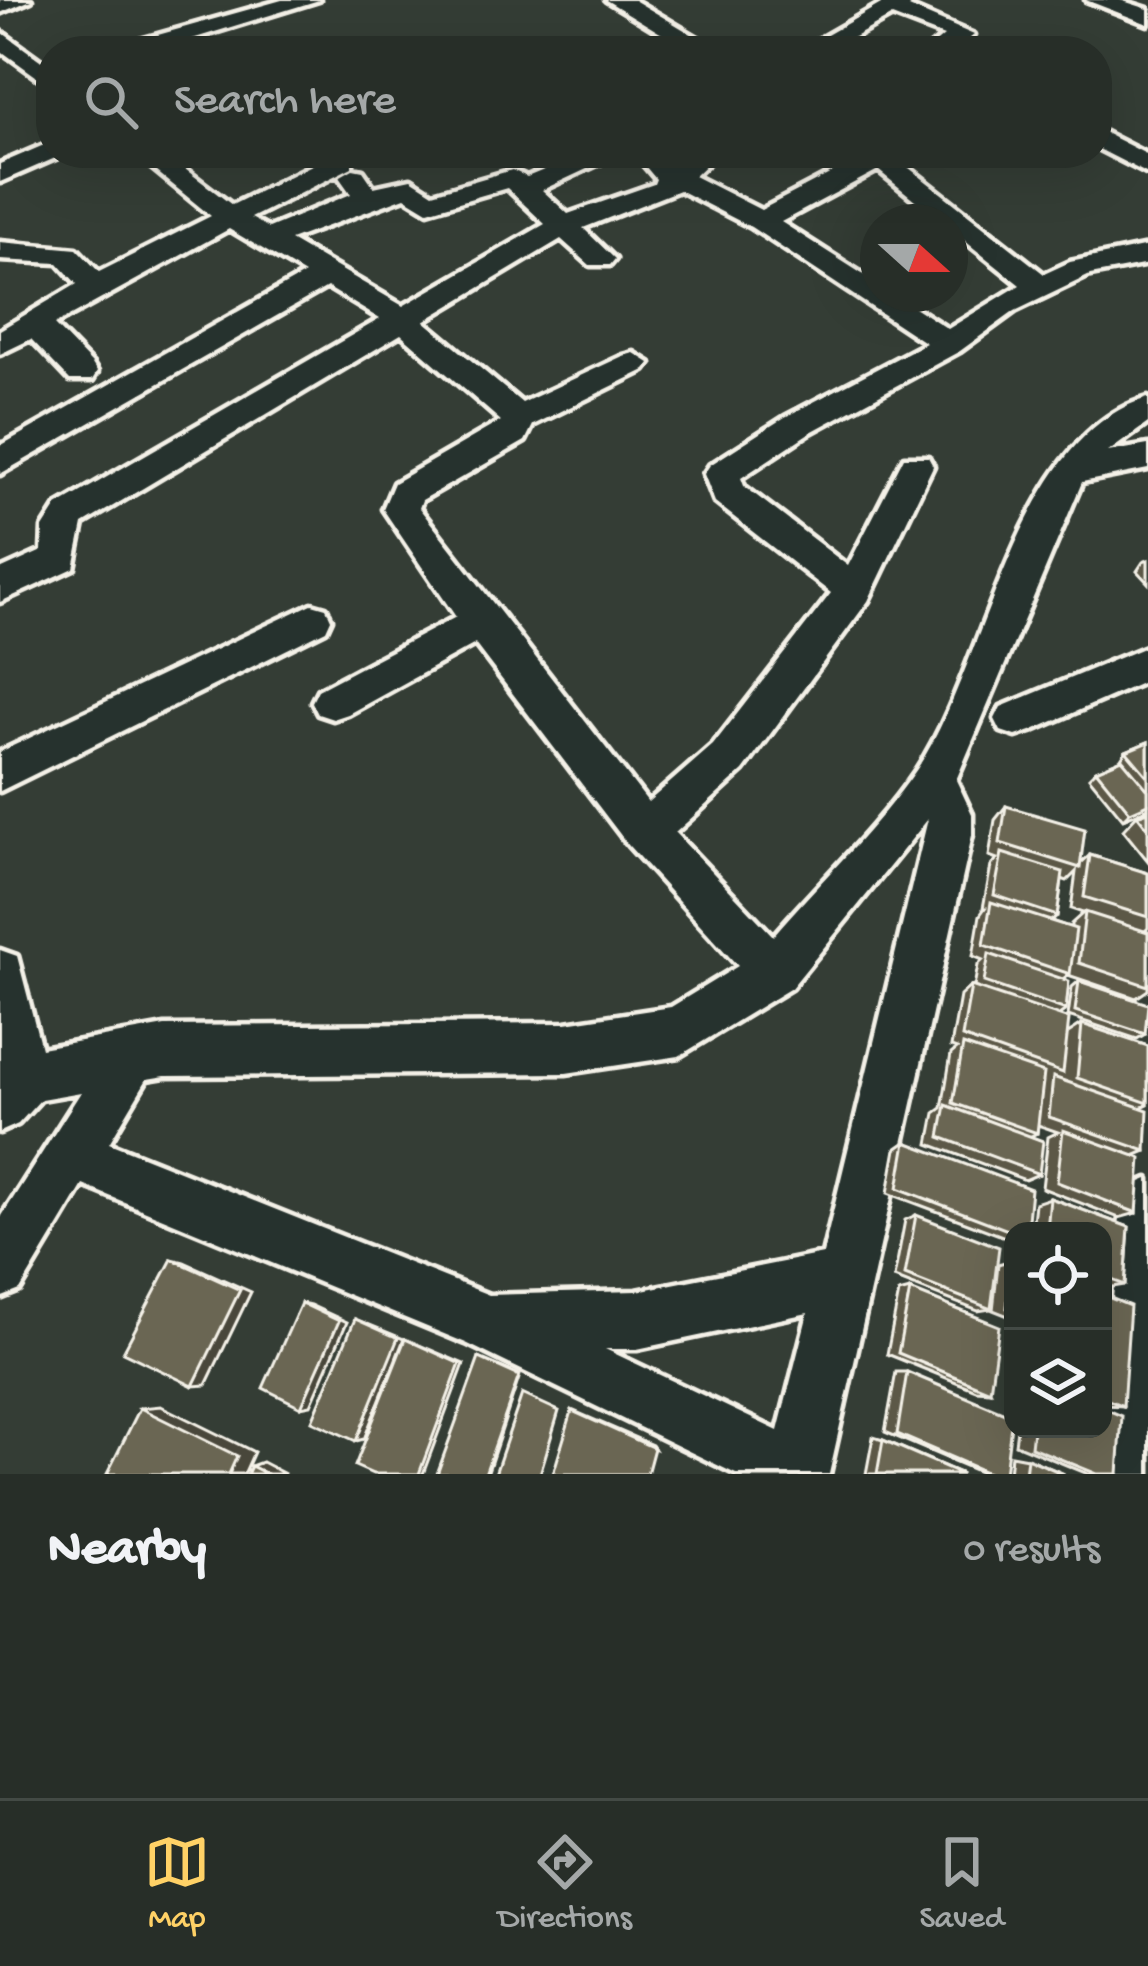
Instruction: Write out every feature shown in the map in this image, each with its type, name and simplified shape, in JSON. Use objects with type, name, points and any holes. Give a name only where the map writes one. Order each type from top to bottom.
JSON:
[{"type":"street","points":[[0,5],[20,0]]},
{"type":"street","points":[[206,36],[308,0]]},
{"type":"street","points":[[617,0],[677,36]]},
{"type":"street","points":[[1096,0],[1148,17]]},
{"type":"street","points":[[839,36],[898,4],[960,36]]},
{"type":"street","points":[[0,38],[36,70]]},
{"type":"street","points":[[1112,146],[1148,166]]},
{"type":"street","points":[[0,174],[36,157]]},
{"type":"street","points":[[166,168],[232,219],[400,316],[519,418]]},
{"type":"street","points":[[0,344],[94,286],[232,219],[318,168]]},
{"type":"street","points":[[345,168],[367,197]]},
{"type":"street","points":[[524,188],[572,168]]},
{"type":"street","points":[[0,586],[61,558],[61,528],[70,515],[400,316],[560,227],[666,189],[670,178],[661,168]]},
{"type":"street","points":[[681,168],[682,180],[761,220],[949,344]]},
{"type":"street","points":[[761,220],[854,168]]},
{"type":"street","points":[[892,168],[934,204]]},
{"type":"street","points":[[268,239],[367,197],[411,187],[428,202],[507,177],[600,259]]},
{"type":"street","points":[[968,231],[1041,287]]},
{"type":"street","points":[[0,251],[67,255],[94,286]]},
{"type":"street","points":[[854,591],[728,493],[722,474],[797,425],[949,344],[1004,304],[1082,268],[1148,255]]},
{"type":"street","points":[[850,279],[860,273]]},
{"type":"street","points":[[0,462],[328,274]]},
{"type":"street","points":[[34,323],[81,372]]},
{"type":"street","points":[[634,363],[519,418],[514,433],[407,492],[401,509],[481,622],[645,832],[774,970]]},
{"type":"street","points":[[0,973],[12,1071],[130,1060],[165,1051],[566,1048],[679,1031],[774,970],[934,780],[1069,472],[1108,430],[1148,409]]},
{"type":"street","points":[[1069,472],[1148,457]]},
{"type":"street","points":[[645,832],[728,758],[854,591],[916,466]]},
{"type":"street","points":[[0,772],[313,619]]},
{"type":"street","points":[[333,702],[481,622]]},
{"type":"street","points":[[1016,718],[1148,662]]},
{"type":"street","points":[[70,1154],[485,1322],[798,1473],[950,835],[950,814],[934,780]]},
{"type":"street","points":[[0,1270],[130,1060]]},
{"type":"street","points":[[1129,1474],[1142,1395],[1148,1206]]},
{"type":"street","points":[[485,1322],[637,1319],[842,1278]]},
{"type":"building","points":[[1148,742],[1148,777],[1126,751]]},
{"type":"building","points":[[1122,759],[1148,790],[1148,804],[1130,812],[1096,770]]},
{"type":"building","points":[[1006,806],[1085,829],[1080,868],[1000,843]]},
{"type":"building","points":[[1148,811],[1148,829],[1137,815]]},
{"type":"building","points":[[1002,853],[1063,872],[1057,916],[994,895]]},
{"type":"building","points":[[1090,855],[1148,873],[1148,917],[1084,897]]},
{"type":"building","points":[[991,902],[1076,929],[1070,974],[984,945]]},
{"type":"building","points":[[1085,912],[1148,932],[1148,986],[1079,963]]},
{"type":"building","points":[[989,954],[1069,981],[1066,1010],[984,982]]},
{"type":"building","points":[[1079,981],[1148,1004],[1145,1034],[1075,1011]]},
{"type":"building","points":[[971,986],[1069,1019],[1063,1073],[962,1037]]},
{"type":"building","points":[[1082,1024],[1148,1046],[1148,1103],[1077,1078]]},
{"type":"building","points":[[963,1045],[1044,1073],[1037,1133],[953,1103]]},
{"type":"building","points":[[1053,1077],[1148,1110],[1146,1151],[1049,1117]]},
{"type":"building","points":[[946,1105],[1043,1141],[1039,1174],[940,1137]]},
{"type":"building","points":[[1063,1130],[1141,1158],[1137,1213],[1057,1182]]},
{"type":"building","points":[[906,1142],[1031,1189],[1028,1222],[1004,1222],[1004,1229],[898,1188]]},
{"type":"building","points":[[1050,1198],[1129,1227],[1125,1285],[1112,1280],[1112,1222],[1048,1222]]},
{"type":"building","points":[[916,1215],[999,1247],[991,1309],[905,1275]]},
{"type":"building","points":[[172,1259],[240,1290],[193,1386],[123,1352]]},
{"type":"building","points":[[910,1290],[999,1326],[990,1391],[898,1353]]},
{"type":"building","points":[[1112,1299],[1130,1306],[1123,1406],[1112,1402]]},
{"type":"building","points":[[301,1303],[339,1321],[301,1407],[263,1388]]},
{"type":"building","points":[[355,1319],[398,1338],[356,1441],[312,1421]]},
{"type":"building","points":[[405,1339],[460,1364],[419,1474],[373,1474],[355,1466]]},
{"type":"building","points":[[479,1358],[519,1376],[485,1474],[437,1474]]},
{"type":"building","points":[[907,1372],[1004,1413],[1004,1438],[1009,1438],[1005,1474],[990,1474],[897,1434]]},
{"type":"building","points":[[522,1394],[559,1411],[540,1474],[495,1474]]},
{"type":"building","points":[[140,1408],[237,1456],[229,1474],[107,1474]]},
{"type":"building","points":[[572,1411],[654,1448],[647,1474],[553,1474]]},
{"type":"building","points":[[1112,1412],[1122,1416],[1118,1474],[1097,1474],[1031,1447],[1032,1438],[1112,1438]]},
{"type":"building","points":[[883,1440],[962,1474],[877,1474]]},
{"type":"building","points":[[1027,1458],[1064,1474],[1025,1474]]}]
